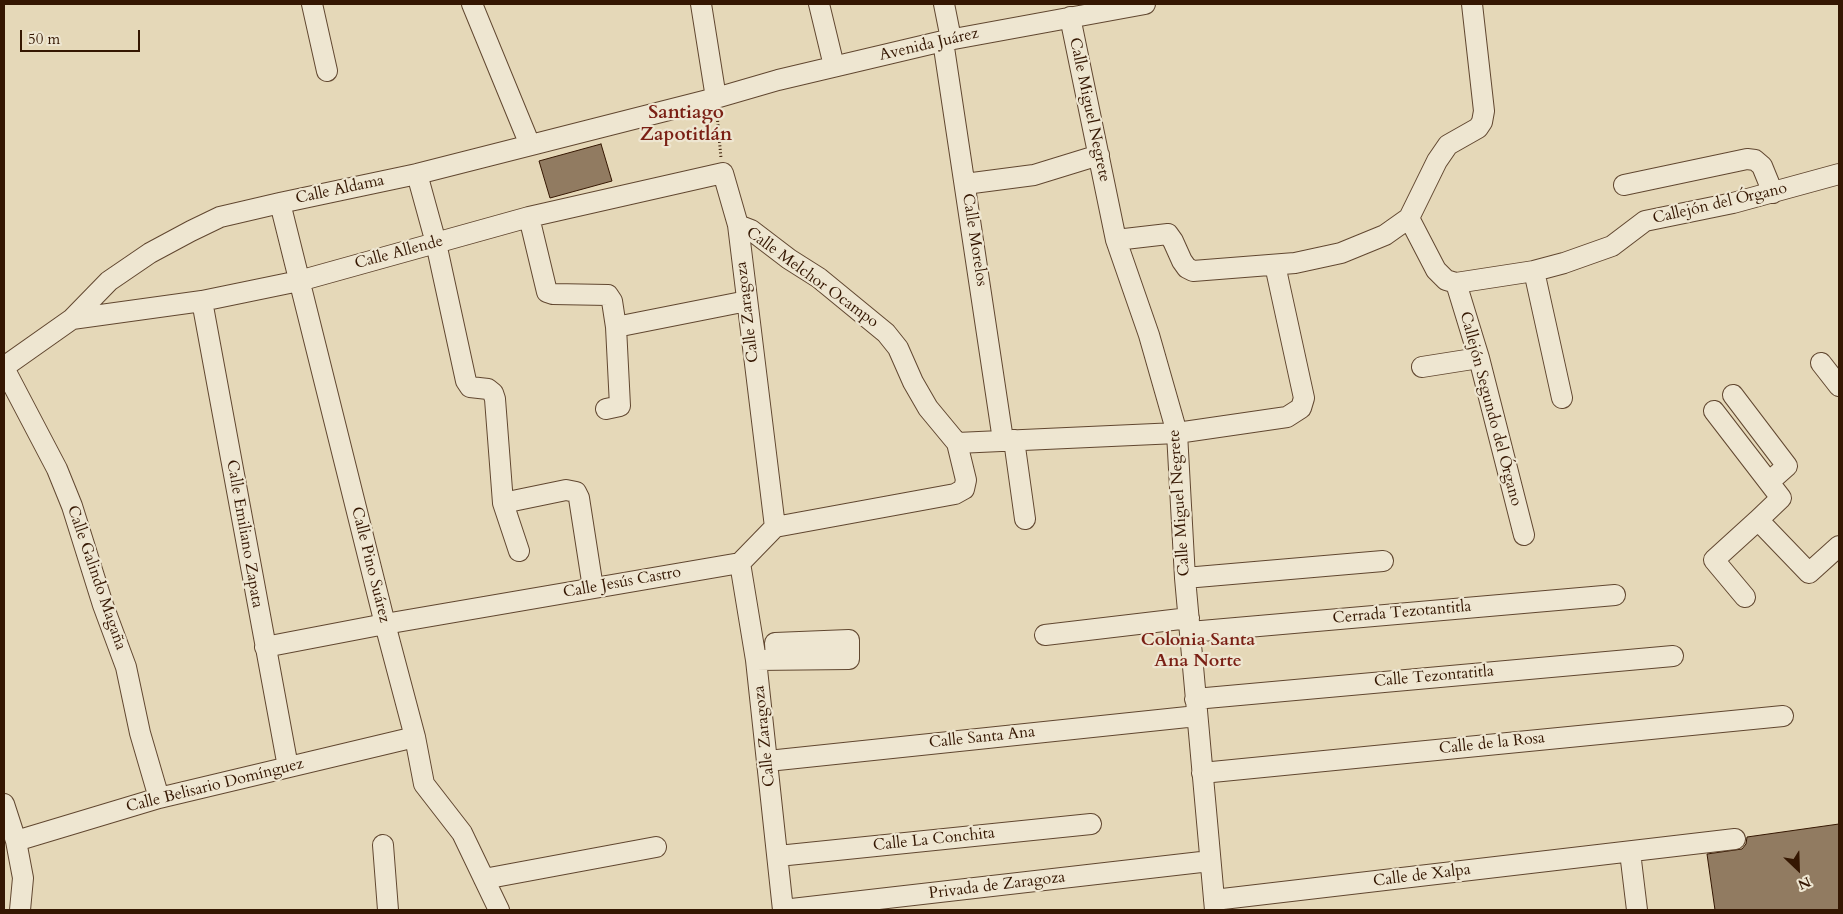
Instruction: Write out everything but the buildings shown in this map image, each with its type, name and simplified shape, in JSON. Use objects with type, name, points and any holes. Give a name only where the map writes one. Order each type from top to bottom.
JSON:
[{"type":"street","points":[[312,4],[327,70]]},
{"type":"street","points":[[472,4],[530,145]]},
{"type":"street","points":[[701,4],[716,98]]},
{"type":"street","points":[[819,4],[834,66]]},
{"type":"street","name":"Calle Morelos","points":[[944,4],[965,184],[1008,440],[1025,519]]},
{"type":"street","name":"Avenida Juárez","points":[[716,98],[778,80],[947,40],[1145,4]]},
{"type":"street","points":[[1116,240],[1168,234],[1182,261],[1187,268],[1193,271],[1295,263],[1341,253],[1385,235],[1409,218],[1437,161],[1448,145],[1478,128],[1482,122],[1484,111],[1472,4]]},
{"type":"street","name":"Calle Miguel Negrete","points":[[1070,17],[1116,240],[1149,335],[1177,433],[1185,578],[1214,905]]},
{"type":"street","name":"Calle Aldama","points":[[4,368],[72,319],[109,280],[150,252],[220,217],[418,174],[716,98]]},
{"type":"street","points":[[965,184],[1034,175],[1099,155]]},
{"type":"street","points":[[1624,185],[1747,159],[1755,160],[1762,166],[1773,193]]},
{"type":"street","name":"Calle Allende","points":[[72,319],[202,301],[299,281],[530,217],[723,173]]},
{"type":"street","name":"Calle Zaragoza","points":[[723,173],[738,225],[775,527]]},
{"type":"street","points":[[418,174],[436,242],[466,381],[470,387],[488,389],[495,398],[502,503],[519,552]]},
{"type":"street","name":"Callejón del Órgano","points":[[1456,283],[1534,271],[1564,263],[1612,246],[1645,220],[1733,203],[1839,174]]},
{"type":"street","name":"Calle Pino Suárez","points":[[280,203],[415,737],[424,784],[462,833],[499,910]]},
{"type":"street","points":[[530,217],[547,292],[553,294],[608,295],[612,301],[616,327],[620,406],[606,409]]},
{"type":"street","points":[[1409,218],[1436,270],[1446,280],[1456,283]]},
{"type":"street","name":"Calle Melchor Ocampo","points":[[738,225],[751,230],[818,278],[886,333],[898,348],[913,382],[928,408],[957,444],[966,480],[964,489],[954,494],[775,527]]},
{"type":"street","points":[[957,444],[1177,433],[1287,417],[1301,408],[1304,398],[1275,265]]},
{"type":"street","points":[[1534,271],[1562,398]]},
{"type":"street","name":"Callejón Segundo del Órgano","points":[[1456,283],[1479,358],[1524,535]]},
{"type":"street","points":[[616,327],[747,300]]},
{"type":"street","name":"Calle Emiliano Zapata","points":[[202,301],[288,767]]},
{"type":"street","points":[[1422,367],[1479,358]]},
{"type":"street","points":[[1821,363],[1839,386]]},
{"type":"street","name":"Calle Galindo Magaña","points":[[4,368],[57,469],[72,506],[103,605],[126,667],[140,733],[159,798]]},
{"type":"street","points":[[1733,395],[1787,466],[1769,482]]},
{"type":"street","points":[[1714,411],[1781,498],[1714,560],[1746,597]]},
{"type":"street","points":[[502,503],[566,490],[576,492],[579,498],[593,588]]},
{"type":"street","points":[[1758,520],[1809,573],[1839,546]]},
{"type":"street","points":[[740,563],[775,527]]},
{"type":"street","points":[[1185,578],[1383,561]]},
{"type":"street","name":"Calle Zaragoza","points":[[740,563],[766,660],[768,761],[783,910]]},
{"type":"street","name":"Calle Jesús Castro","points":[[265,648],[385,624],[740,563]]},
{"type":"street","name":"Cerrada Tezotantitla","points":[[1044,635],[1615,594]]},
{"type":"street","name":"Calle Tezontatitla","points":[[1196,707],[1673,656]]},
{"type":"street","name":"Calle Santa Ana","points":[[768,761],[1196,707]]},
{"type":"street","name":"Calle de la Rosa","points":[[1202,773],[1783,716]]},
{"type":"street","name":"Calle Belisario Domínguez","points":[[16,841],[159,798],[415,737]]},
{"type":"street","points":[[4,804],[16,841],[23,878],[20,910]]},
{"type":"street","name":"Calle La Conchita","points":[[778,856],[1091,824]]},
{"type":"street","name":"Calle de Xalpa","points":[[1214,905],[1735,838]]},
{"type":"street","points":[[383,845],[388,910]]},
{"type":"street","points":[[484,879],[656,848]]},
{"type":"street","points":[[1630,852],[1637,910]]},
{"type":"street","name":"Privada de Zaragoza","points":[[783,910],[1210,862]]},
{"type":"path","points":[[716,98],[723,173]]},
{"type":"district","name":"Santiago Zapotitlán","points":[[686,125]]},
{"type":"district","name":"Colonia Santa Ana Norte","points":[[1198,651]]}]
